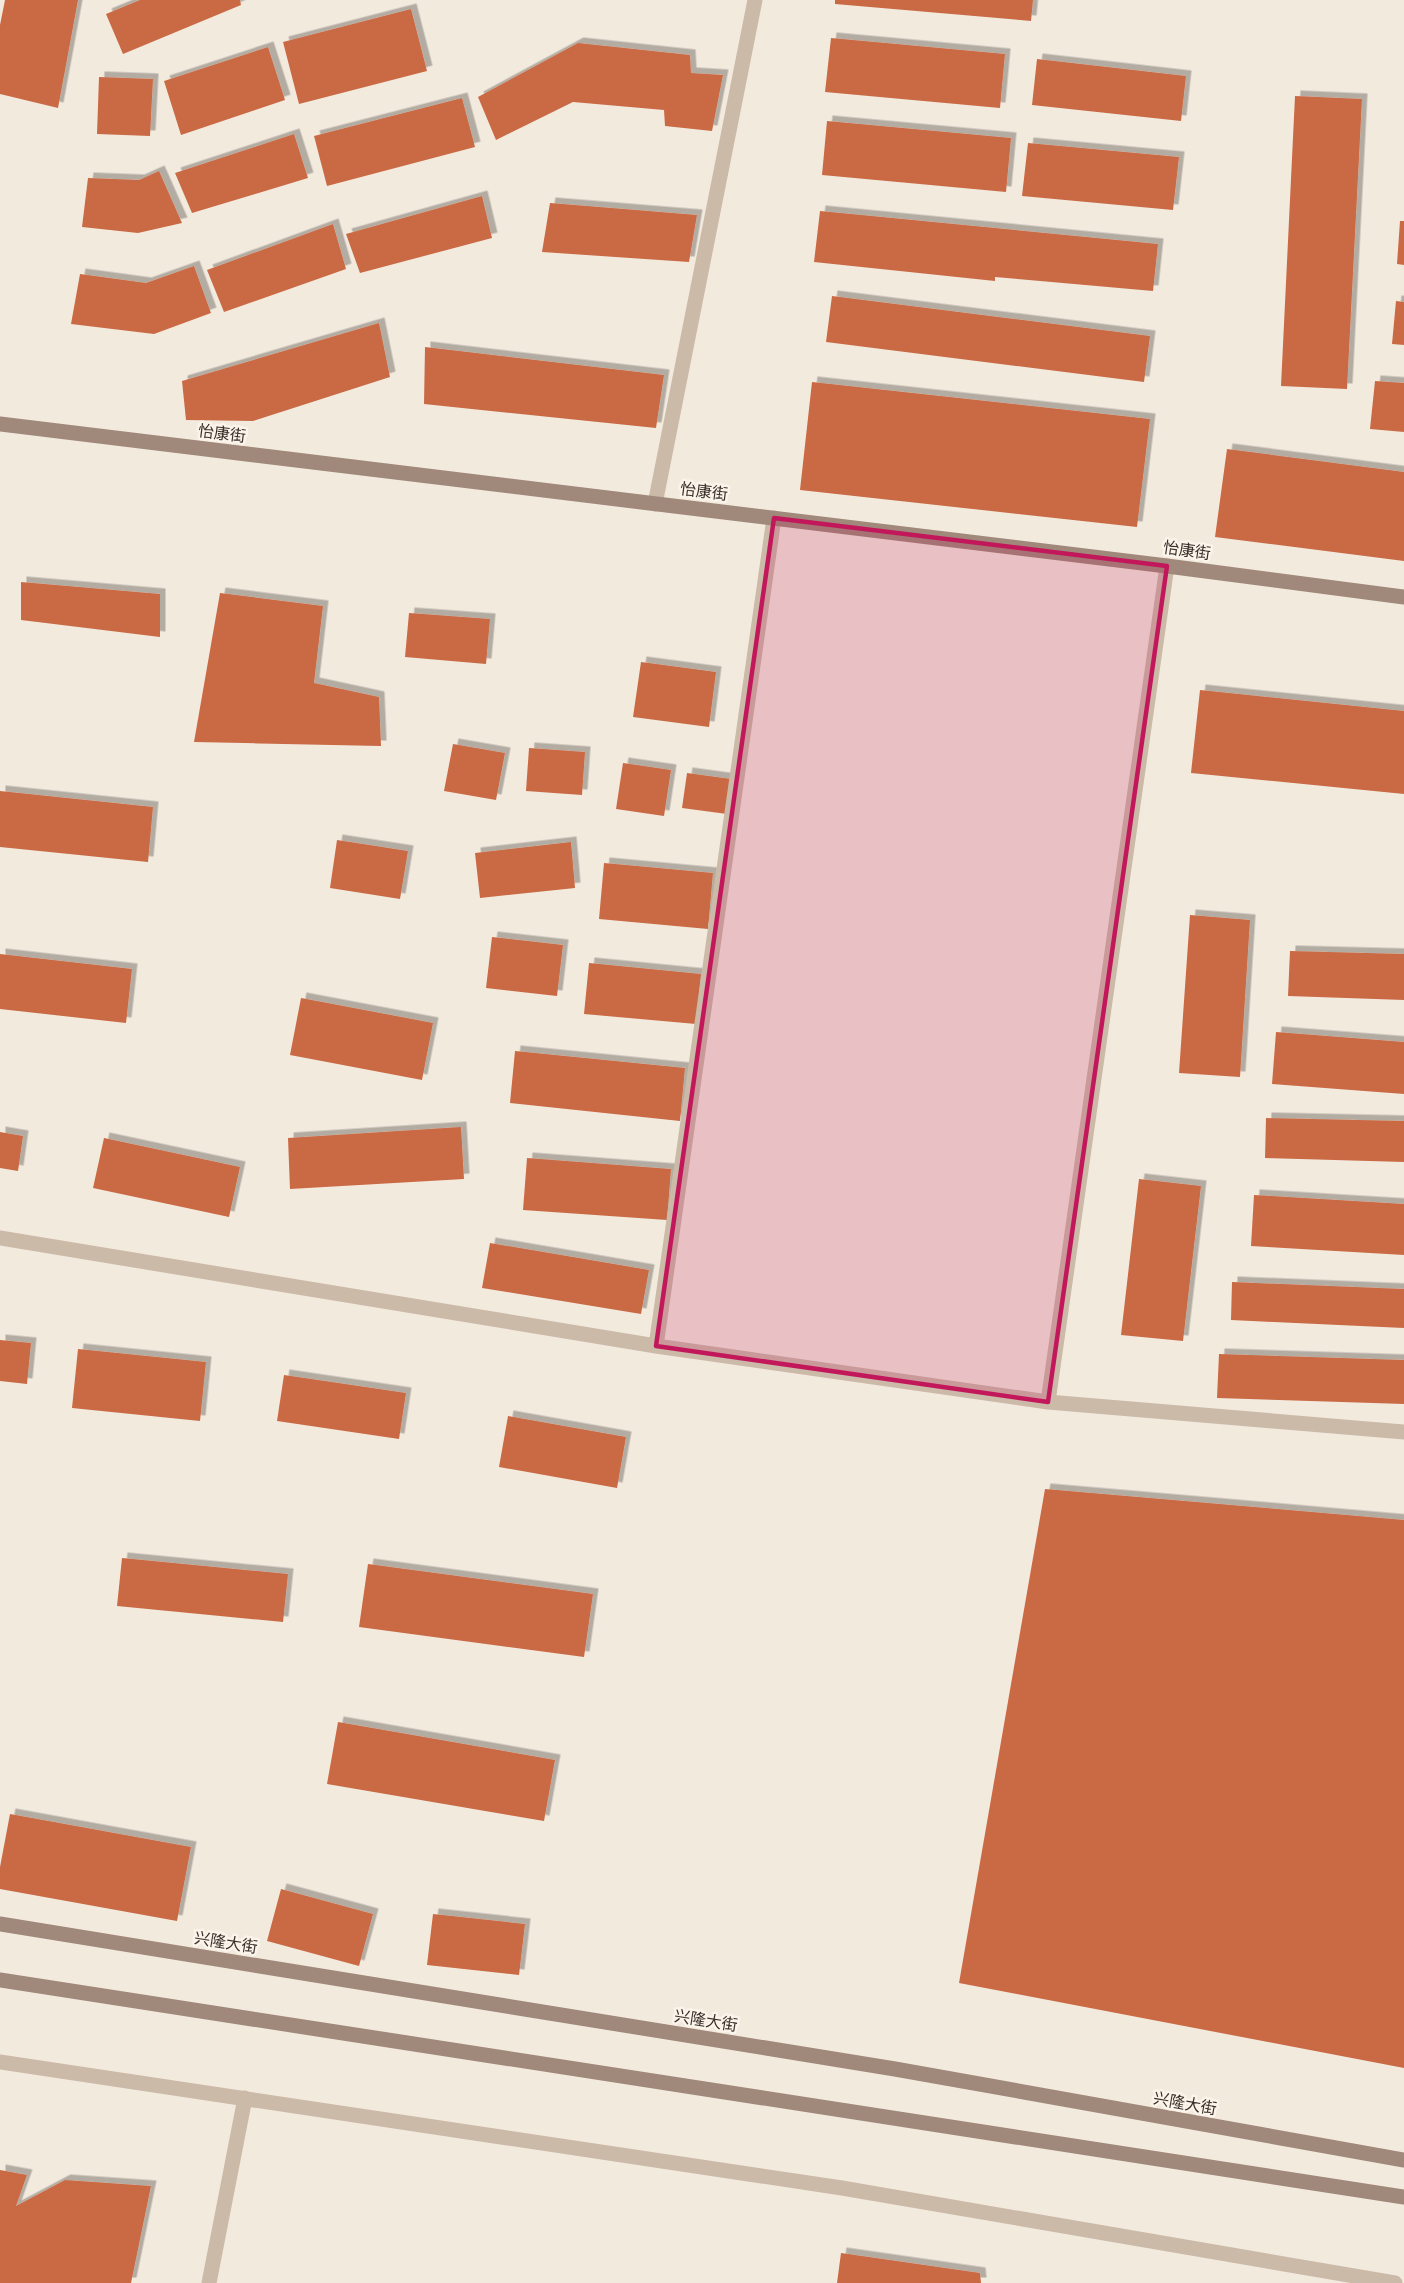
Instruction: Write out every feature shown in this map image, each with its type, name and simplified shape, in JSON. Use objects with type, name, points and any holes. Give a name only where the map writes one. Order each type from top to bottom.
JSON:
[{"type":"main road","name":"怡康街","points":[[0,424],[1404,597]]},
{"type":"main road","name":"兴隆大街","points":[[0,1924],[895,2068],[1404,2160]]},
{"type":"main road","points":[[0,1980],[1404,2197]]},
{"type":"street","points":[[656,504],[755,0]]},
{"type":"street","points":[[656,1346],[774,518]]},
{"type":"street","points":[[1048,1402],[1167,566]]},
{"type":"street","points":[[0,1238],[656,1346],[1048,1402],[1404,1432]]},
{"type":"street","points":[[0,2062],[842,2188],[1395,2283]]},
{"type":"street","points":[[209,2283],[245,2098]]},
{"type":"highlighted area","points":[[774,518],[1167,566],[1048,1402],[656,1346]]},
{"type":"building","points":[[5,0],[78,0],[58,108],[0,94],[0,25]]},
{"type":"building","points":[[140,0],[240,0],[241,5],[123,54],[106,14]]},
{"type":"building","points":[[835,0],[1033,0],[1031,21],[835,4]]},
{"type":"building","points":[[411,9],[427,71],[299,104],[283,42]]},
{"type":"building","points":[[831,38],[1005,54],[1000,108],[825,92]]},
{"type":"building","points":[[578,43],[690,55],[691,73],[723,75],[712,131],[665,126],[664,110],[573,102],[496,140],[478,97]]},
{"type":"building","points":[[268,47],[285,100],[181,135],[164,81]]},
{"type":"building","points":[[1037,59],[1186,76],[1181,121],[1032,105]]},
{"type":"building","points":[[99,77],[153,79],[150,136],[97,134]]},
{"type":"building","points":[[1295,96],[1362,99],[1347,389],[1281,386]]},
{"type":"building","points":[[462,98],[475,147],[327,186],[314,136]]},
{"type":"building","points":[[827,121],[1011,138],[1006,192],[822,175]]},
{"type":"building","points":[[294,134],[308,178],[192,213],[175,173]]},
{"type":"building","points":[[1028,143],[1179,157],[1173,210],[1022,196]]},
{"type":"building","points":[[159,171],[182,223],[138,233],[82,227],[88,178],[139,180]]},
{"type":"building","points":[[482,196],[492,238],[360,273],[346,234]]},
{"type":"building","points":[[550,203],[697,215],[689,262],[542,252]]},
{"type":"building","points":[[820,211],[1158,244],[1153,291],[995,277],[995,281],[814,262]]},
{"type":"building","points":[[1400,221],[1404,221],[1404,265],[1397,264]]},
{"type":"building","points":[[333,224],[346,269],[224,312],[207,270]]},
{"type":"building","points":[[194,266],[211,313],[154,334],[71,324],[80,274],[146,283]]},
{"type":"building","points":[[832,296],[1150,336],[1144,382],[826,342]]},
{"type":"building","points":[[1396,301],[1404,302],[1404,345],[1392,344]]},
{"type":"building","points":[[379,323],[390,377],[253,421],[186,420],[182,381]]},
{"type":"building","points":[[425,347],[664,375],[656,428],[424,404]]},
{"type":"building","points":[[1375,381],[1404,383],[1404,432],[1370,429]]},
{"type":"building","points":[[812,382],[1150,419],[1137,527],[800,490]]},
{"type":"building","points":[[1227,449],[1404,472],[1404,561],[1215,537]]},
{"type":"building","points":[[21,582],[160,594],[160,637],[21,620]]},
{"type":"building","points":[[220,593],[323,606],[314,683],[379,697],[381,746],[194,742]]},
{"type":"building","points":[[409,613],[490,619],[486,664],[405,657]]},
{"type":"building","points":[[641,662],[716,672],[709,727],[633,717]]},
{"type":"building","points":[[1200,690],[1404,711],[1404,794],[1191,773]]},
{"type":"building","points":[[453,744],[505,753],[496,800],[444,791]]},
{"type":"building","points":[[529,748],[585,752],[582,795],[526,791]]},
{"type":"building","points":[[623,763],[671,770],[664,816],[616,809]]},
{"type":"building","points":[[687,773],[731,779],[727,814],[682,808]]},
{"type":"building","points":[[0,791],[153,807],[148,862],[0,847]]},
{"type":"building","points":[[337,840],[408,851],[400,899],[330,888]]},
{"type":"building","points":[[571,842],[575,888],[480,898],[475,853]]},
{"type":"building","points":[[604,863],[713,873],[708,929],[599,919]]},
{"type":"building","points":[[1190,915],[1250,920],[1240,1077],[1179,1073]]},
{"type":"building","points":[[492,937],[563,945],[557,996],[486,988]]},
{"type":"building","points":[[1290,951],[1404,954],[1404,1000],[1288,996]]},
{"type":"building","points":[[0,954],[132,969],[126,1023],[0,1009]]},
{"type":"building","points":[[589,963],[701,974],[696,1024],[584,1014]]},
{"type":"building","points":[[301,998],[433,1023],[422,1080],[290,1055]]},
{"type":"building","points":[[1276,1032],[1404,1042],[1404,1094],[1272,1084]]},
{"type":"building","points":[[515,1051],[685,1068],[680,1121],[510,1103]]},
{"type":"building","points":[[1266,1118],[1404,1121],[1404,1162],[1265,1158]]},
{"type":"building","points":[[461,1127],[464,1179],[290,1189],[288,1138]]},
{"type":"building","points":[[0,1132],[23,1136],[18,1171],[0,1168]]},
{"type":"building","points":[[104,1138],[240,1167],[229,1217],[93,1188]]},
{"type":"building","points":[[527,1158],[671,1169],[667,1220],[523,1210]]},
{"type":"building","points":[[1139,1179],[1201,1186],[1183,1341],[1121,1335]]},
{"type":"building","points":[[1254,1195],[1404,1204],[1404,1255],[1251,1246]]},
{"type":"building","points":[[490,1243],[649,1270],[641,1314],[482,1288]]},
{"type":"building","points":[[1232,1282],[1404,1289],[1404,1328],[1231,1320]]},
{"type":"building","points":[[0,1340],[31,1343],[27,1384],[0,1381]]},
{"type":"building","points":[[78,1349],[206,1362],[200,1421],[72,1408]]},
{"type":"building","points":[[1219,1354],[1404,1360],[1404,1404],[1217,1398]]},
{"type":"building","points":[[284,1375],[406,1393],[399,1439],[277,1421]]},
{"type":"building","points":[[508,1416],[626,1437],[617,1488],[499,1467]]},
{"type":"building","points":[[1045,1489],[1404,1520],[1404,2068],[959,1983]]},
{"type":"building","points":[[122,1558],[288,1574],[283,1622],[117,1606]]},
{"type":"building","points":[[368,1564],[593,1594],[584,1657],[359,1627]]},
{"type":"building","points":[[338,1722],[555,1760],[544,1821],[327,1784]]},
{"type":"building","points":[[10,1814],[191,1847],[177,1921],[0,1889],[0,1867]]},
{"type":"building","points":[[281,1889],[373,1914],[359,1966],[267,1941]]},
{"type":"building","points":[[433,1914],[525,1924],[519,1975],[427,1965]]},
{"type":"building","points":[[0,2170],[27,2175],[16,2206],[65,2180],[151,2186],[131,2283],[0,2283]]},
{"type":"building","points":[[841,2253],[980,2273],[981,2283],[837,2283]]}]
